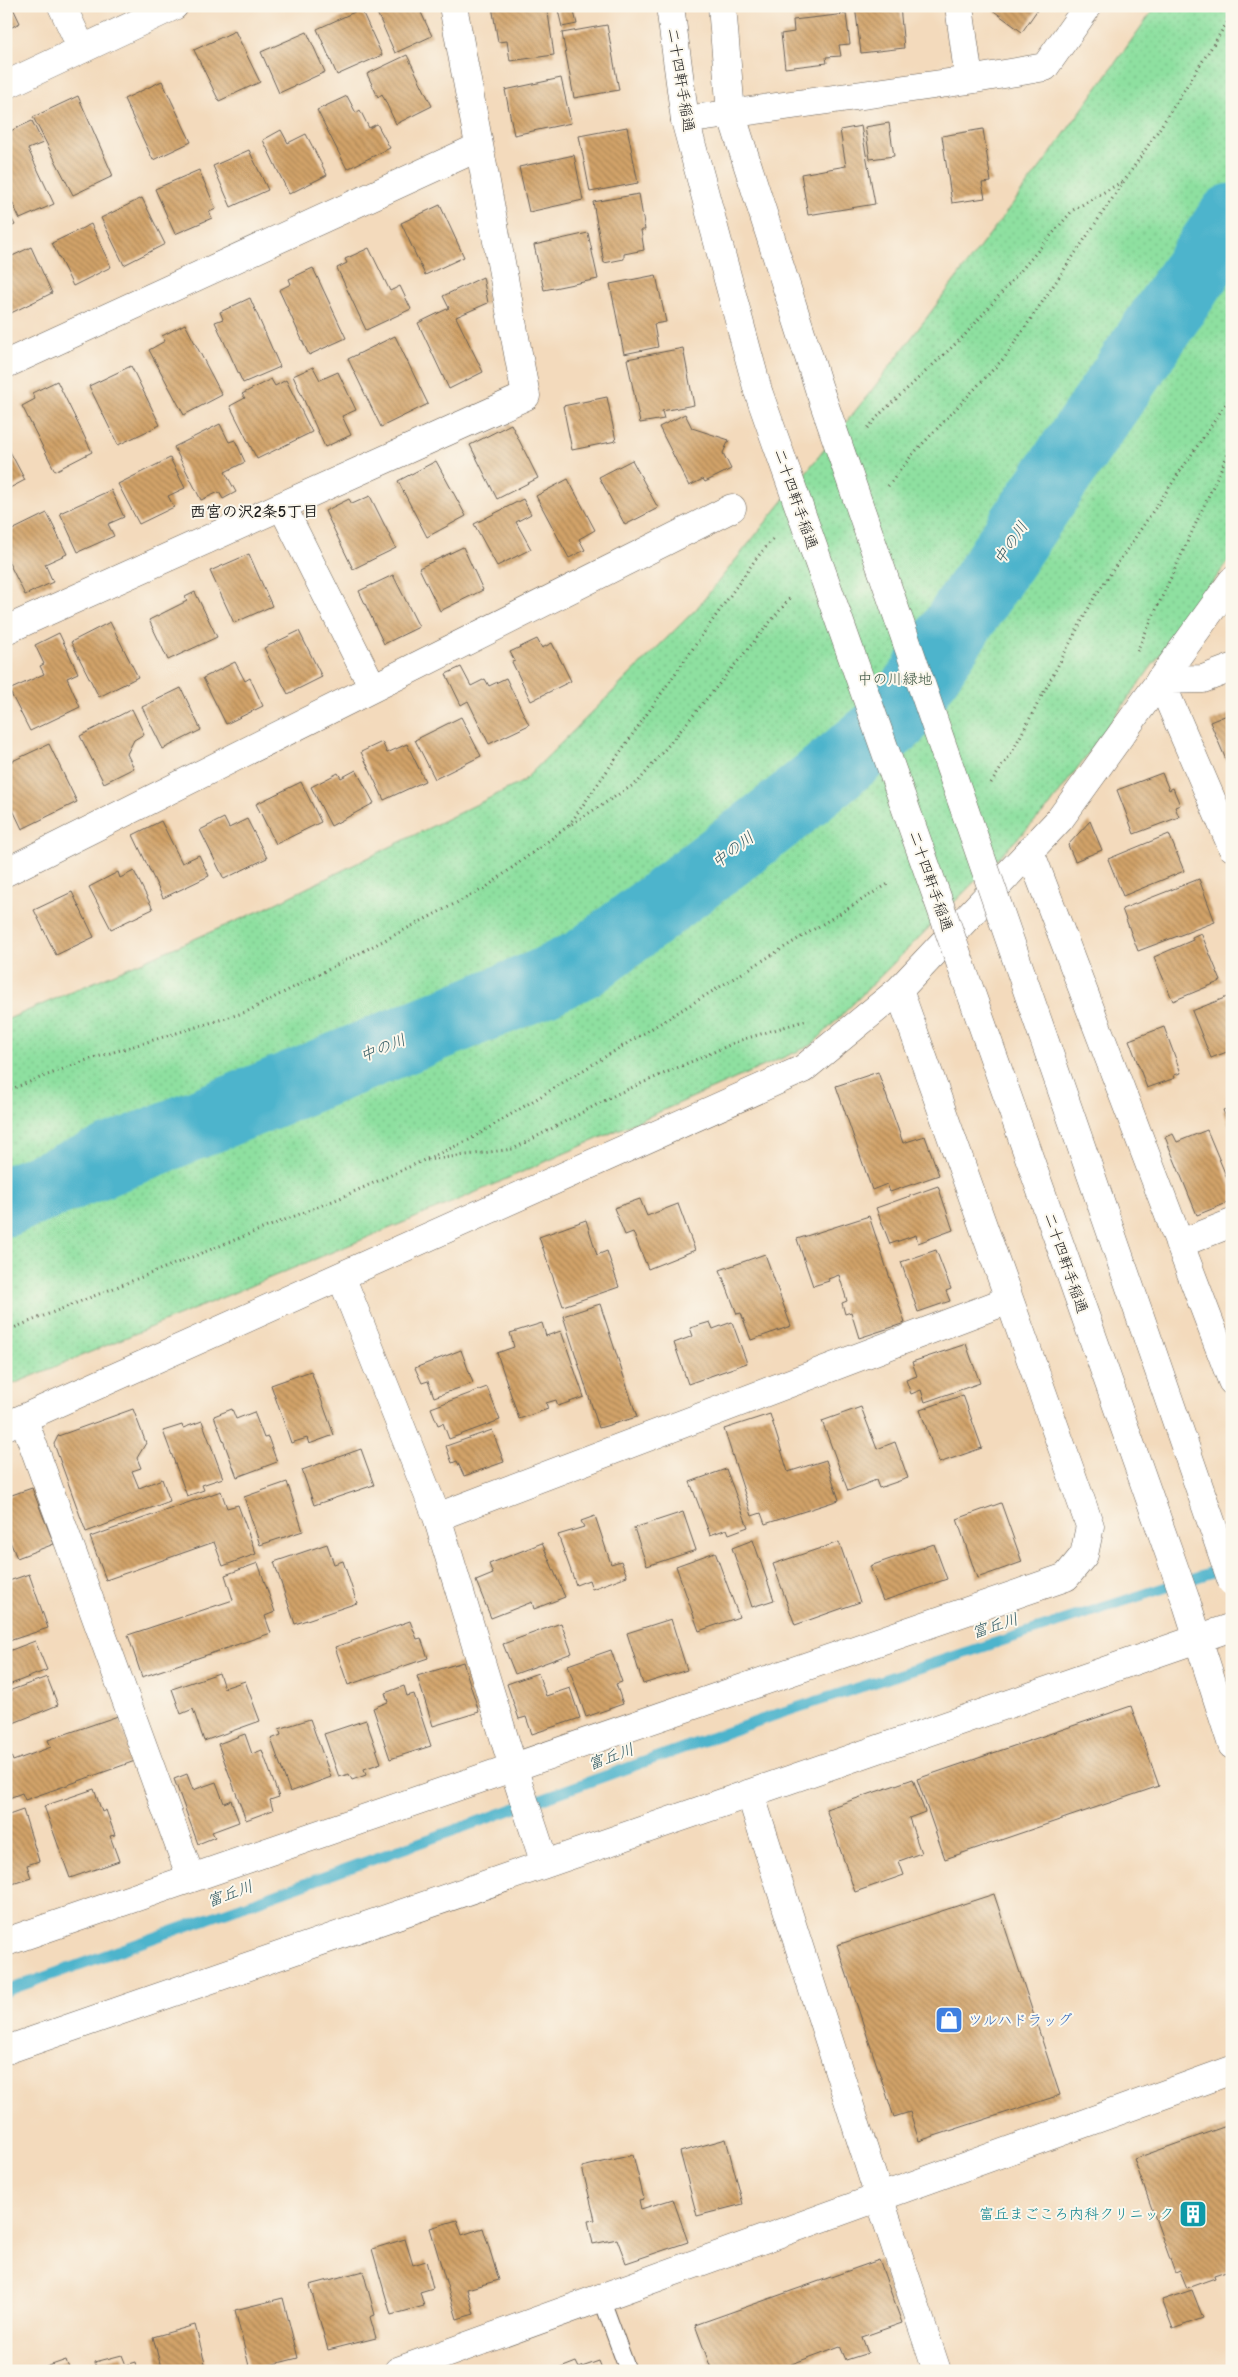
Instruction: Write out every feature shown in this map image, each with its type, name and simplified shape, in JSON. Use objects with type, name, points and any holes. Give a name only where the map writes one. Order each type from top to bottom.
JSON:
[{"type":"street","points":[[62,6],[82,49]]},
{"type":"street","points":[[6,84],[174,6]]},
{"type":"street","points":[[6,630],[526,396],[453,6]]},
{"type":"street","name":"二十四軒手稲通","points":[[670,6],[685,120],[758,391],[1186,1601],[1232,1745]]},
{"type":"street","points":[[722,6],[731,113],[820,392],[1232,1582]]},
{"type":"street","points":[[958,6],[969,80]]},
{"type":"street","points":[[685,120],[969,80],[1045,67],[1088,6]]},
{"type":"street","points":[[6,364],[479,148]]},
{"type":"street","points":[[282,506],[373,688]]},
{"type":"street","points":[[6,872],[732,508]]},
{"type":"street","points":[[191,1878],[15,1423],[803,1069],[899,990],[1060,819],[1232,581]]},
{"type":"street","points":[[1160,680],[1203,679],[1232,668]]},
{"type":"street","points":[[1160,680],[1232,847]]},
{"type":"street","points":[[1030,851],[1232,1381]]},
{"type":"street","points":[[6,1942],[191,1878],[517,1777],[1066,1577],[1084,1555],[1090,1526],[899,990]]},
{"type":"street","points":[[1179,1244],[1232,1223]]},
{"type":"street","points":[[341,1276],[437,1517],[541,1852]]},
{"type":"street","points":[[437,1517],[1009,1300]]},
{"type":"street","points":[[6,2050],[541,1852],[750,1793],[1232,1627]]},
{"type":"street","points":[[750,1793],[878,2197],[937,2371]]},
{"type":"street","points":[[398,2371],[1232,2070]]},
{"type":"lane","points":[[601,2297],[628,2371]]},
{"type":"path","points":[[886,488],[912,455],[1005,357],[1158,131],[1232,15]]},
{"type":"path","points":[[989,786],[1012,752],[1094,598],[1232,395]]},
{"type":"path","points":[[1133,659],[1232,445]]},
{"type":"path","points":[[6,1091],[84,1061],[246,1012],[485,888],[568,827],[638,782],[790,598]]},
{"type":"path","points":[[6,1331],[340,1198],[469,1140],[888,884]]},
{"type":"path","points":[[422,1161],[514,1149],[617,1094],[741,1040],[810,1019]]},
{"type":"green space","name":"中の川緑地","points":[[1156,6],[1232,6],[1232,556],[1049,807],[812,1045],[458,1200],[6,1387],[6,1020],[264,909],[522,782],[697,608],[872,390],[1045,161]]},
{"type":"building","points":[[6,6],[12,6],[20,23],[6,30]]},
{"type":"building","points":[[374,6],[418,6],[432,36],[395,53]]},
{"type":"building","points":[[492,6],[547,6],[554,55],[510,61],[507,41],[498,42]]},
{"type":"building","points":[[557,6],[578,6],[573,8],[577,24],[562,27]]},
{"type":"building","points":[[855,6],[900,6],[904,48],[861,53]]},
{"type":"building","points":[[987,6],[1040,6],[1022,32]]},
{"type":"building","points":[[361,9],[382,55],[337,75],[317,29]]},
{"type":"building","points":[[846,14],[850,44],[839,45],[841,56],[826,57],[827,63],[785,68],[781,34],[794,32],[793,20]]},
{"type":"building","points":[[607,25],[619,90],[574,98],[562,33]]},
{"type":"building","points":[[235,31],[260,82],[219,101],[194,50]]},
{"type":"building","points":[[307,32],[325,72],[279,93],[261,52]]},
{"type":"building","points":[[407,55],[432,106],[396,124],[382,94],[378,97],[367,74]]},
{"type":"building","points":[[561,78],[571,123],[514,135],[505,90]]},
{"type":"building","points":[[162,81],[191,142],[153,160],[124,99]]},
{"type":"building","points":[[78,96],[113,176],[73,195],[33,117]]},
{"type":"building","points":[[347,96],[356,113],[360,110],[369,128],[377,124],[390,148],[347,169],[317,110]]},
{"type":"building","points":[[32,121],[43,143],[28,149],[54,204],[20,219],[6,189],[6,133]]},
{"type":"building","points":[[889,123],[894,156],[870,159],[865,127]]},
{"type":"building","points":[[861,126],[875,204],[808,215],[801,174],[846,166],[840,130]]},
{"type":"building","points":[[627,127],[638,183],[590,192],[579,136]]},
{"type":"building","points":[[983,129],[991,182],[982,183],[985,198],[952,203],[942,136]]},
{"type":"building","points":[[281,130],[288,143],[306,134],[327,175],[289,194],[263,140]]},
{"type":"building","points":[[249,150],[268,190],[231,207],[213,166]]},
{"type":"building","points":[[574,155],[583,200],[529,212],[519,167]]},
{"type":"building","points":[[199,170],[216,209],[209,212],[212,218],[175,234],[155,189]]},
{"type":"building","points":[[639,194],[645,230],[641,230],[644,250],[624,254],[624,259],[604,263],[593,202]]},
{"type":"building","points":[[142,198],[165,244],[124,265],[101,218]]},
{"type":"building","points":[[440,205],[464,257],[425,275],[401,223]]},
{"type":"building","points":[[6,208],[15,225],[6,229]]},
{"type":"building","points":[[91,224],[111,267],[73,286],[52,243]]},
{"type":"building","points":[[588,233],[598,279],[544,290],[534,245]]},
{"type":"building","points":[[31,247],[52,293],[9,314],[6,308],[6,259]]},
{"type":"building","points":[[369,248],[390,291],[400,286],[411,309],[366,330],[337,268],[347,263],[345,259]]},
{"type":"building","points":[[313,268],[346,338],[309,355],[279,290],[291,284],[289,279]]},
{"type":"building","points":[[656,275],[666,322],[654,324],[658,347],[624,354],[610,284]]},
{"type":"building","points":[[483,277],[488,303],[456,317],[483,372],[449,389],[418,323],[449,308],[443,296]]},
{"type":"building","points":[[250,298],[280,367],[243,383],[215,322],[223,319],[220,312]]},
{"type":"building","points":[[185,324],[222,395],[184,415],[149,350],[165,341],[162,336]]},
{"type":"building","points":[[395,336],[428,404],[381,427],[348,359]]},
{"type":"building","points":[[683,348],[694,405],[662,411],[664,419],[640,423],[627,359]]},
{"type":"building","points":[[131,366],[160,425],[118,445],[89,386]]},
{"type":"building","points":[[313,367],[320,380],[338,372],[356,410],[342,416],[351,435],[325,447],[293,376]]},
{"type":"building","points":[[271,379],[275,386],[286,380],[312,432],[257,459],[230,406],[245,398],[242,394]]},
{"type":"building","points":[[57,381],[92,452],[55,471],[22,406],[35,399],[32,393]]},
{"type":"building","points":[[607,397],[616,441],[572,450],[563,406]]},
{"type":"building","points":[[685,414],[692,428],[729,440],[723,453],[731,469],[705,482],[703,479],[689,486],[659,427]]},
{"type":"building","points":[[220,424],[229,442],[235,440],[245,462],[225,472],[236,492],[223,499],[219,492],[201,500],[174,447]]},
{"type":"building","points":[[511,424],[538,478],[497,499],[470,445]]},
{"type":"building","points":[[6,444],[25,480],[6,490]]},
{"type":"building","points":[[170,458],[185,488],[168,496],[174,507],[139,524],[118,484]]},
{"type":"building","points":[[632,460],[658,508],[625,525],[599,477]]},
{"type":"building","points":[[436,461],[466,516],[427,537],[398,481]]},
{"type":"building","points":[[568,479],[595,530],[579,539],[585,550],[569,558],[536,496]]},
{"type":"building","points":[[111,490],[124,517],[108,524],[114,536],[78,552],[60,513]]},
{"type":"building","points":[[370,496],[396,548],[353,569],[325,511],[349,499],[352,504]]},
{"type":"building","points":[[523,499],[531,514],[516,522],[531,549],[497,566],[474,524]]},
{"type":"building","points":[[47,513],[67,554],[45,564],[53,582],[25,595],[6,557],[6,533]]},
{"type":"building","points":[[463,547],[483,590],[440,611],[419,568]]},
{"type":"building","points":[[249,554],[272,606],[234,623],[210,571]]},
{"type":"building","points":[[393,575],[419,627],[384,644],[359,591]]},
{"type":"building","points":[[195,592],[217,637],[168,660],[149,620],[187,601],[185,597]]},
{"type":"building","points":[[110,622],[138,677],[99,697],[71,642]]},
{"type":"building","points":[[299,631],[322,677],[288,694],[264,648]]},
{"type":"building","points":[[59,633],[78,673],[67,678],[80,707],[30,731],[9,690],[44,674],[40,666],[44,664],[35,645]]},
{"type":"building","points":[[537,639],[542,648],[552,643],[571,681],[531,701],[512,662],[515,661],[510,652]]},
{"type":"building","points":[[235,662],[245,681],[250,678],[263,706],[226,724],[203,678]]},
{"type":"building","points":[[461,667],[471,686],[485,679],[489,686],[506,678],[529,725],[489,744],[468,701],[461,705],[446,674]]},
{"type":"building","points":[[181,688],[201,730],[163,749],[142,707]]},
{"type":"building","points":[[132,709],[144,734],[134,740],[127,754],[134,768],[104,783],[80,736]]},
{"type":"building","points":[[1232,713],[1232,774],[1210,722]]},
{"type":"building","points":[[461,717],[481,756],[435,779],[415,740]]},
{"type":"building","points":[[382,742],[387,753],[407,744],[425,781],[384,800],[361,752]]},
{"type":"building","points":[[49,744],[77,802],[22,829],[13,810],[8,812],[6,807],[6,764]]},
{"type":"building","points":[[356,770],[374,803],[331,826],[311,787],[338,773],[341,778]]},
{"type":"building","points":[[1162,773],[1169,790],[1173,788],[1180,805],[1175,807],[1179,817],[1134,834],[1117,790]]},
{"type":"building","points":[[301,782],[321,822],[276,844],[256,804]]},
{"type":"building","points":[[224,818],[229,828],[247,819],[267,858],[224,879],[200,830]]},
{"type":"building","points":[[161,821],[182,863],[199,855],[209,876],[163,898],[133,835]]},
{"type":"building","points":[[1090,821],[1102,850],[1075,861],[1068,845]]},
{"type":"building","points":[[1169,834],[1184,871],[1123,896],[1108,859]]},
{"type":"building","points":[[134,871],[153,909],[111,929],[89,887],[118,872],[120,878]]},
{"type":"building","points":[[1199,879],[1215,922],[1138,951],[1122,909]]},
{"type":"building","points":[[72,892],[94,937],[56,955],[34,910]]},
{"type":"building","points":[[1201,933],[1221,981],[1173,1001],[1154,957],[1193,940],[1192,937]]},
{"type":"building","points":[[1232,995],[1232,1050],[1211,1058],[1192,1011]]},
{"type":"building","points":[[1164,1027],[1181,1073],[1174,1075],[1175,1078],[1147,1088],[1129,1040]]},
{"type":"building","points":[[878,1072],[903,1143],[925,1136],[939,1175],[890,1192],[887,1184],[872,1190],[836,1086]]},
{"type":"building","points":[[1232,1107],[1232,1132],[1223,1110]]},
{"type":"building","points":[[1207,1130],[1232,1190],[1232,1201],[1197,1215],[1165,1137],[1173,1134],[1177,1142]]},
{"type":"building","points":[[938,1186],[953,1230],[918,1243],[916,1235],[890,1244],[876,1208]]},
{"type":"building","points":[[640,1199],[647,1216],[678,1204],[695,1250],[648,1269],[633,1232],[625,1235],[614,1208]]},
{"type":"building","points":[[869,1216],[905,1323],[859,1338],[851,1312],[845,1314],[842,1303],[847,1301],[839,1275],[828,1279],[829,1281],[813,1286],[797,1239]]},
{"type":"building","points":[[586,1220],[597,1255],[607,1251],[619,1287],[563,1306],[539,1237]]},
{"type":"building","points":[[936,1250],[951,1289],[946,1291],[950,1301],[918,1312],[901,1262]]},
{"type":"building","points":[[765,1254],[791,1326],[751,1340],[741,1313],[737,1314],[720,1270]]},
{"type":"building","points":[[600,1304],[637,1417],[599,1428],[563,1316]]},
{"type":"building","points":[[710,1322],[713,1329],[732,1322],[747,1363],[688,1384],[674,1343],[693,1336],[690,1328]]},
{"type":"building","points":[[542,1323],[546,1336],[561,1331],[584,1397],[558,1406],[556,1400],[546,1403],[548,1409],[519,1419],[497,1353],[514,1347],[510,1333]]},
{"type":"building","points":[[966,1344],[980,1383],[925,1402],[921,1390],[911,1394],[906,1380],[917,1376],[912,1362]]},
{"type":"building","points":[[461,1350],[473,1383],[434,1397],[428,1381],[422,1383],[415,1368]]},
{"type":"building","points":[[311,1371],[334,1435],[309,1444],[307,1438],[291,1443],[271,1385]]},
{"type":"building","points":[[487,1387],[500,1420],[449,1439],[443,1423],[438,1425],[431,1408]]},
{"type":"building","points":[[963,1395],[982,1448],[939,1463],[920,1410]]},
{"type":"building","points":[[861,1407],[877,1449],[895,1442],[908,1478],[879,1488],[876,1480],[848,1491],[822,1421]]},
{"type":"building","points":[[133,1409],[146,1443],[137,1458],[141,1468],[132,1471],[139,1488],[162,1479],[170,1501],[86,1532],[54,1444],[58,1436]]},
{"type":"building","points":[[232,1409],[236,1419],[254,1412],[264,1438],[268,1437],[277,1462],[237,1477],[214,1416]]},
{"type":"building","points":[[770,1414],[788,1472],[826,1460],[839,1500],[765,1524],[761,1513],[752,1516],[724,1429]]},
{"type":"building","points":[[202,1421],[223,1478],[202,1485],[204,1490],[187,1496],[163,1431],[182,1425],[183,1428]]},
{"type":"building","points":[[492,1430],[504,1462],[464,1476],[457,1461],[452,1463],[446,1446]]},
{"type":"building","points":[[361,1449],[374,1485],[314,1505],[302,1470]]},
{"type":"building","points":[[726,1469],[748,1527],[729,1534],[727,1529],[710,1535],[690,1482]]},
{"type":"building","points":[[287,1482],[303,1531],[260,1545],[244,1497]]},
{"type":"building","points":[[32,1488],[54,1544],[17,1558],[6,1532],[6,1497]]},
{"type":"building","points":[[221,1491],[227,1508],[238,1505],[256,1554],[223,1566],[214,1542],[106,1580],[90,1537]]},
{"type":"building","points":[[1001,1503],[1022,1562],[977,1578],[957,1519]]},
{"type":"building","points":[[683,1512],[696,1550],[647,1566],[634,1528]]},
{"type":"building","points":[[595,1516],[611,1564],[621,1561],[627,1576],[592,1589],[589,1580],[576,1585],[558,1535],[584,1527],[581,1521]]},
{"type":"building","points":[[753,1540],[774,1600],[752,1607],[732,1548]]},
{"type":"building","points":[[839,1542],[860,1602],[795,1625],[773,1564]]},
{"type":"building","points":[[542,1543],[565,1597],[534,1609],[532,1602],[491,1618],[476,1581],[493,1574],[489,1564]]},
{"type":"building","points":[[327,1544],[334,1564],[343,1561],[357,1603],[295,1624],[274,1562]]},
{"type":"building","points":[[934,1544],[947,1579],[883,1601],[870,1566]]},
{"type":"building","points":[[715,1552],[739,1617],[699,1631],[676,1566]]},
{"type":"building","points":[[258,1563],[275,1612],[265,1616],[271,1633],[142,1677],[128,1635],[233,1600],[225,1575]]},
{"type":"building","points":[[29,1574],[48,1628],[6,1642],[6,1582]]},
{"type":"building","points":[[671,1619],[687,1670],[643,1684],[627,1633]]},
{"type":"building","points":[[410,1621],[417,1639],[421,1638],[428,1658],[348,1685],[335,1647]]},
{"type":"building","points":[[561,1623],[572,1653],[515,1674],[503,1644]]},
{"type":"building","points":[[35,1641],[47,1670],[6,1686],[6,1652]]},
{"type":"building","points":[[611,1650],[622,1682],[616,1684],[623,1704],[586,1717],[568,1665]]},
{"type":"building","points":[[463,1662],[479,1712],[433,1726],[417,1676]]},
{"type":"building","points":[[219,1673],[224,1688],[245,1681],[260,1721],[204,1741],[193,1709],[181,1714],[172,1689]]},
{"type":"building","points":[[538,1673],[546,1696],[570,1688],[580,1718],[532,1734],[526,1717],[519,1719],[507,1684]]},
{"type":"building","points":[[47,1677],[58,1705],[6,1726],[6,1692]]},
{"type":"building","points":[[404,1686],[407,1696],[414,1694],[431,1746],[390,1759],[373,1708],[388,1702],[385,1693]]},
{"type":"building","points":[[1131,1706],[1159,1786],[945,1859],[917,1779]]},
{"type":"building","points":[[118,1716],[135,1761],[25,1800],[22,1793],[9,1798],[6,1792],[6,1743],[13,1761],[51,1747],[48,1740]]},
{"type":"building","points":[[310,1719],[331,1777],[290,1792],[271,1739],[281,1735],[279,1729]]},
{"type":"building","points":[[366,1720],[381,1763],[364,1769],[366,1775],[352,1780],[349,1774],[339,1777],[324,1734]]},
{"type":"building","points":[[245,1734],[252,1754],[262,1750],[279,1797],[270,1800],[273,1810],[246,1820],[218,1744]]},
{"type":"building","points":[[187,1774],[193,1790],[216,1782],[224,1803],[231,1800],[239,1822],[212,1832],[215,1837],[198,1844],[174,1779]]},
{"type":"building","points":[[913,1779],[925,1812],[909,1818],[921,1853],[899,1861],[904,1875],[855,1892],[826,1809]]},
{"type":"building","points":[[94,1789],[102,1812],[106,1810],[115,1835],[110,1836],[119,1861],[70,1878],[44,1806]]},
{"type":"building","points":[[23,1810],[39,1861],[27,1865],[31,1878],[6,1886],[6,1816]]},
{"type":"building","name":"ツルハドラッグ","points":[[994,1894],[1060,2095],[919,2141],[910,2112],[894,2117],[837,1945]]},
{"type":"building","name":"富丘まごころ内科クリニック","points":[[1232,2124],[1232,2269],[1214,2275],[1215,2278],[1187,2288],[1180,2271],[1175,2273],[1134,2159]]},
{"type":"building","points":[[726,2139],[743,2204],[697,2216],[680,2152]]},
{"type":"building","points":[[633,2155],[644,2199],[639,2200],[641,2209],[673,2199],[688,2242],[626,2263],[617,2239],[593,2244],[588,2221],[595,2220],[582,2167]]},
{"type":"building","points":[[457,2220],[462,2235],[483,2228],[499,2280],[467,2289],[474,2314],[457,2319],[430,2228]]},
{"type":"building","points":[[405,2239],[413,2265],[426,2261],[433,2288],[420,2292],[424,2306],[391,2315],[372,2249]]},
{"type":"building","points":[[879,2260],[902,2323],[862,2337],[868,2353],[846,2360],[840,2346],[773,2371],[712,2371],[695,2325]]},
{"type":"building","points":[[363,2271],[375,2315],[370,2317],[376,2338],[328,2350],[310,2285]]},
{"type":"building","points":[[1192,2290],[1203,2318],[1173,2329],[1162,2300]]},
{"type":"building","points":[[283,2298],[298,2358],[250,2370],[235,2310]]},
{"type":"building","points":[[195,2325],[207,2371],[162,2371],[153,2337]]},
{"type":"building","points":[[122,2355],[126,2365],[136,2362],[138,2371],[97,2371],[95,2362]]},
{"type":"building","points":[[66,2360],[70,2371],[47,2371],[46,2367]]},
{"type":"building","points":[[599,2361],[603,2371],[553,2371],[576,2362],[579,2368]]},
{"type":"waterway","name":"中の川","points":[[6,1202],[543,983],[586,962],[779,815],[895,720],[1016,536],[1232,218]]},
{"type":"waterway","name":"富丘川","points":[[6,1991],[778,1714],[1228,1567]]},
{"type":"place","name":"ツルハドラッグ","points":[[949,2020]]},
{"type":"place","name":"富丘まごころ内科クリニック","points":[[1193,2214]]},
{"type":"district","name":"西宮の沢2条5丁目","points":[[254,512]]}]
